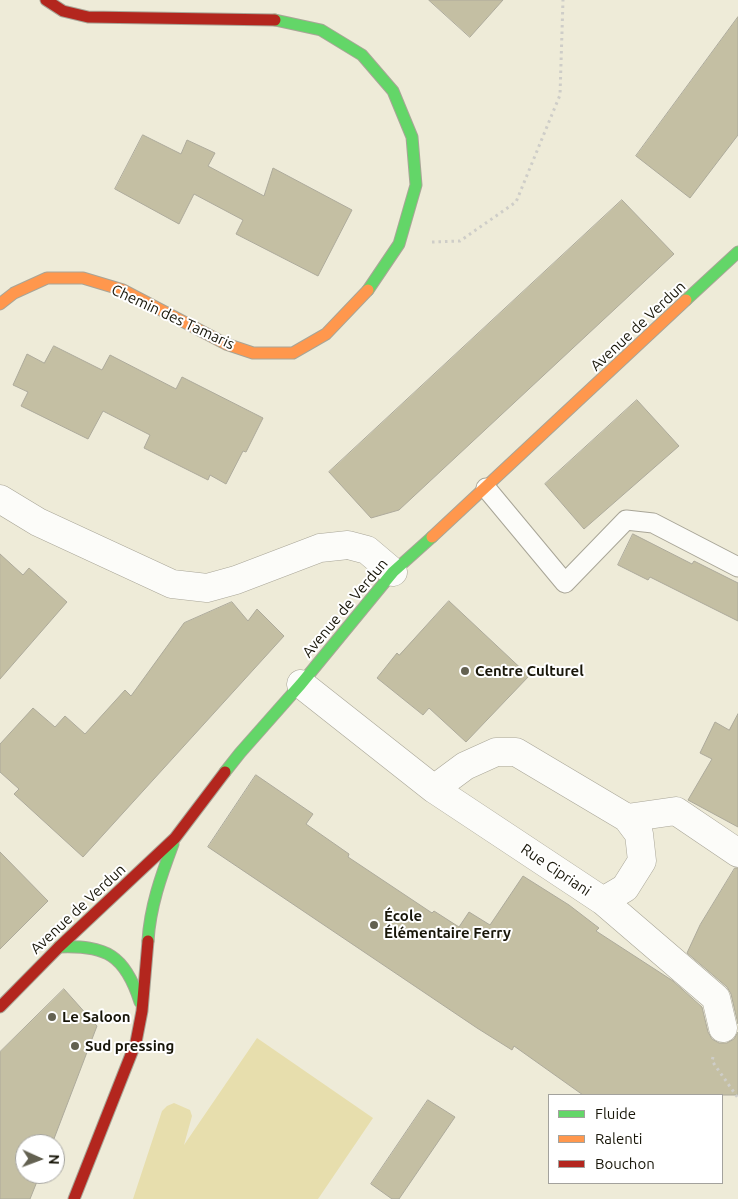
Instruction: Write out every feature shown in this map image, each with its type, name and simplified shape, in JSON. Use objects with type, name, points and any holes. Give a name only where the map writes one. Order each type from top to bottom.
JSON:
[{"type":"main road","name":"Chemin des Tamaris","points":[[0,304],[14,293],[47,278],[83,278],[123,290],[226,344],[253,353],[294,353],[326,334],[368,290],[399,244],[416,184],[412,137],[393,91],[362,55],[322,30],[270,19],[88,17],[62,11],[46,0]]},
{"type":"main road","name":"Avenue de Verdun","points":[[0,1007],[59,947],[175,838],[240,753],[301,684],[393,572],[486,488],[738,252]]},
{"type":"main road","points":[[74,1199],[136,1042],[142,1011],[149,924],[158,882],[175,838]]},
{"type":"main road","points":[[59,947],[83,946],[105,952],[126,968],[136,986],[142,1011]]},
{"type":"street","points":[[0,499],[38,522],[172,584],[207,588],[236,580],[320,548],[348,545],[367,550],[393,572]]},
{"type":"street","name":"Rue Cipriani","points":[[301,684],[434,789],[603,901],[716,998],[723,1028]]},
{"type":"street","points":[[434,789],[465,766],[496,752],[516,752],[627,818],[639,834],[642,861],[625,888],[603,901]]},
{"type":"street","points":[[627,818],[676,811],[738,853]]},
{"type":"lane","points":[[486,488],[565,584],[626,520],[653,523],[738,567]]},
{"type":"path","points":[[399,244],[460,241],[516,202],[560,95],[563,0]]},
{"type":"path","points":[[723,1028],[712,1061],[738,1098]]},
{"type":"shaded area","points":[[257,1038],[373,1118],[318,1199],[133,1199],[162,1111],[174,1103],[190,1110],[192,1116],[184,1145]]},
{"type":"building","points":[[429,0],[503,0],[470,37]]},
{"type":"building","points":[[738,17],[738,135],[690,198],[636,156]]},
{"type":"building","points":[[143,135],[181,154],[187,140],[215,153],[208,166],[264,196],[273,168],[352,210],[318,276],[236,234],[243,220],[194,194],[179,224],[115,189]]},
{"type":"building","points":[[622,200],[674,254],[399,510],[371,518],[329,472]]},
{"type":"building","points":[[54,346],[102,370],[110,355],[176,389],[182,377],[263,418],[246,452],[243,451],[226,484],[210,475],[208,480],[144,448],[150,435],[103,411],[88,439],[21,406],[28,392],[13,385],[27,354],[44,363]]},
{"type":"building","points":[[637,400],[679,446],[584,529],[545,484]]},
{"type":"building","points":[[633,534],[692,564],[694,561],[738,583],[738,621],[650,577],[648,580],[618,565]]},
{"type":"building","points":[[0,554],[23,575],[29,568],[67,602],[0,679]]},
{"type":"building","name":"Centre Culturel","points":[[449,601],[529,676],[466,742],[429,708],[423,715],[377,678],[397,653],[399,655]]},
{"type":"building","points":[[232,602],[248,621],[257,609],[284,636],[83,857],[14,794],[19,789],[0,772],[0,744],[33,708],[55,727],[65,716],[85,734],[125,690],[131,696],[184,623]]},
{"type":"building","points":[[738,714],[738,827],[688,800],[712,759],[700,753],[715,722],[729,730]]},
{"type":"building","points":[[256,775],[313,814],[306,824],[349,854],[348,857],[432,913],[434,911],[459,927],[469,912],[490,925],[523,876],[569,905],[599,928],[596,931],[673,981],[702,1007],[708,1032],[712,1039],[719,1043],[727,1043],[734,1039],[738,1032],[738,1095],[582,1094],[514,1046],[512,1050],[477,1028],[208,847]]},
{"type":"building","points":[[0,852],[48,901],[0,949]]},
{"type":"building","points":[[735,868],[738,868],[738,1024],[731,994],[727,987],[687,953],[700,925]]},
{"type":"building","points":[[64,989],[97,1026],[56,1134],[15,1134],[15,1184],[36,1184],[30,1199],[0,1199],[0,1052]]},
{"type":"building","points":[[428,1100],[455,1117],[399,1199],[392,1199],[371,1184]]},
{"type":"traffic: fast","points":[[275,20],[321,30],[362,55],[393,91],[412,137],[416,185],[399,244],[368,290]]},
{"type":"traffic: fast","points":[[686,300],[738,252]]},
{"type":"traffic: fast","points":[[225,772],[301,684],[393,572],[432,537]]},
{"type":"traffic: fast","points":[[148,941],[149,928],[160,880],[173,844]]},
{"type":"traffic: fast","points":[[59,947],[89,948],[111,956],[128,973],[140,1002]]},
{"type":"traffic: slow","points":[[0,304],[14,293],[47,278],[83,278],[123,290],[226,344],[253,353],[293,353],[326,334],[368,290]]},
{"type":"traffic: slow","points":[[432,537],[686,300]]},
{"type":"traffic: jam","points":[[46,0],[63,11],[88,17],[275,20]]},
{"type":"traffic: jam","points":[[0,1007],[59,947],[175,838],[225,772]]},
{"type":"traffic: jam","points":[[74,1199],[136,1042],[142,1011],[148,941]]},
{"type":"place","name":"Centre Culturel","points":[[465,671]]},
{"type":"place","name":"École Élémentaire Ferry","points":[[374,925]]},
{"type":"place","name":"Le Saloon","points":[[52,1017]]},
{"type":"place","name":"Sud pressing","points":[[75,1046]]}]
